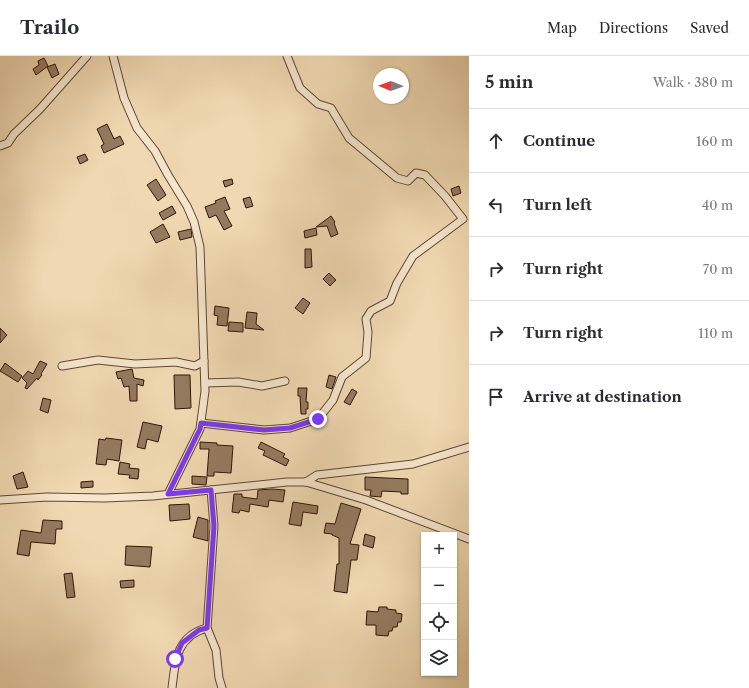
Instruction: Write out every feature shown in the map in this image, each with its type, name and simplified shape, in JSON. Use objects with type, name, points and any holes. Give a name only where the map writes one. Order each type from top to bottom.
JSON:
[{"type":"street","points":[[0,146],[8,143],[14,134],[40,109],[87,56]]},
{"type":"street","points":[[113,56],[124,98],[137,128],[155,151],[187,206],[194,222],[200,247],[206,391],[200,429],[168,494]]},
{"type":"street","points":[[201,423],[264,430],[290,428],[318,419],[333,400],[342,377],[366,358],[368,332],[366,319],[371,311],[390,301],[397,283],[413,256],[463,219],[445,196],[425,175],[416,173],[408,181],[397,178],[349,138],[331,108],[318,104],[300,88],[287,56]]},
{"type":"street","points":[[62,366],[98,360],[135,364],[176,362],[195,366],[204,361]]},
{"type":"street","points":[[205,383],[238,382],[262,386],[285,381]]},
{"type":"street","points":[[306,482],[317,475],[413,464],[469,447]]},
{"type":"street","points":[[0,500],[47,497],[105,498],[153,496],[287,482],[306,482],[366,500],[469,540]]},
{"type":"street","points":[[211,490],[214,526],[207,628],[216,650],[219,678],[222,688]]},
{"type":"street","points":[[172,688],[175,659],[182,643],[199,630],[207,628]]},
{"type":"building","points":[[44,58],[48,66],[36,75],[33,69],[39,65],[38,61]]},
{"type":"building","points":[[55,64],[59,74],[52,78],[47,67]]},
{"type":"building","points":[[107,124],[114,139],[120,136],[124,144],[104,153],[101,146],[104,144],[97,129]]},
{"type":"building","points":[[85,154],[88,160],[80,164],[77,157]]},
{"type":"building","points":[[156,179],[166,195],[158,201],[147,185]]},
{"type":"building","points":[[232,179],[233,184],[225,187],[223,181]]},
{"type":"building","points":[[459,186],[461,193],[453,196],[451,189]]},
{"type":"building","points":[[225,197],[230,209],[224,211],[232,226],[224,230],[216,215],[209,218],[205,207],[216,203],[215,201]]},
{"type":"building","points":[[250,197],[253,206],[246,208],[243,199]]},
{"type":"building","points":[[172,206],[176,213],[163,220],[159,213]]},
{"type":"building","points":[[331,216],[335,222],[334,223],[338,234],[331,237],[327,226],[316,227]]},
{"type":"building","points":[[163,224],[170,237],[156,243],[150,232]]},
{"type":"building","points":[[316,228],[317,235],[305,238],[304,231]]},
{"type":"building","points":[[191,229],[192,237],[180,240],[178,232]]},
{"type":"building","points":[[305,249],[311,249],[312,267],[305,268]]},
{"type":"building","points":[[329,273],[336,280],[330,286],[323,279]]},
{"type":"building","points":[[303,298],[310,303],[303,314],[295,308]]},
{"type":"building","points":[[215,306],[229,308],[227,326],[217,325],[218,316],[214,315]]},
{"type":"building","points":[[247,312],[257,313],[256,324],[264,330],[245,328]]},
{"type":"building","points":[[229,322],[243,323],[243,332],[228,331]]},
{"type":"building","points":[[0,328],[7,335],[0,343]]},
{"type":"building","points":[[40,361],[47,364],[41,374],[42,375],[38,380],[37,378],[27,389],[25,388],[27,383],[22,378],[28,371],[33,374]]},
{"type":"building","points":[[5,363],[22,376],[18,382],[0,371]]},
{"type":"building","points":[[132,369],[134,378],[144,380],[143,386],[137,384],[137,401],[130,401],[129,386],[124,387],[121,378],[118,379],[116,372]]},
{"type":"building","points":[[174,375],[190,375],[191,408],[175,409]]},
{"type":"building","points":[[329,375],[336,377],[332,389],[326,387]]},
{"type":"building","points":[[298,388],[307,388],[306,402],[308,402],[308,409],[306,409],[306,414],[301,414]]},
{"type":"building","points":[[352,389],[357,392],[350,405],[344,402]]},
{"type":"building","points":[[43,398],[51,400],[48,413],[40,410]]},
{"type":"building","points":[[143,422],[162,426],[158,442],[147,439],[145,449],[137,447]]},
{"type":"building","points":[[106,438],[122,440],[119,461],[107,459],[106,465],[96,464],[99,439],[105,440]]},
{"type":"building","points":[[200,442],[233,446],[231,473],[214,472],[214,476],[207,476],[209,449],[200,449]]},
{"type":"building","points":[[261,442],[285,454],[283,457],[289,460],[286,466],[263,455],[265,451],[258,448]]},
{"type":"building","points":[[120,462],[130,464],[129,468],[139,469],[138,479],[129,478],[130,475],[118,474]]},
{"type":"building","points":[[23,472],[28,487],[17,489],[13,476]]},
{"type":"building","points":[[192,476],[207,477],[206,485],[192,484]]},
{"type":"building","points":[[365,477],[408,479],[408,494],[382,491],[381,497],[370,496],[371,490],[365,490]]},
{"type":"building","points":[[93,481],[93,487],[81,488],[81,482]]},
{"type":"building","points":[[258,490],[285,490],[283,502],[269,500],[268,507],[250,504],[249,512],[240,510],[239,513],[232,512],[234,494],[242,494],[242,497],[257,499]]},
{"type":"building","points":[[293,502],[318,506],[317,514],[303,512],[301,526],[289,524]]},
{"type":"building","points":[[341,503],[361,509],[350,544],[359,545],[357,560],[351,560],[347,593],[334,591],[337,564],[339,564],[339,538],[332,534],[324,533],[326,523],[335,524]]},
{"type":"building","points":[[189,504],[190,519],[170,521],[169,505]]},
{"type":"building","points":[[198,517],[208,520],[208,541],[193,537]]},
{"type":"building","points":[[43,520],[62,521],[62,529],[56,529],[55,544],[31,542],[29,556],[17,554],[21,530],[41,533]]},
{"type":"building","points":[[365,534],[375,537],[373,548],[363,545]]},
{"type":"building","points":[[126,546],[152,547],[150,567],[125,565]]},
{"type":"building","points":[[72,573],[75,597],[67,598],[64,574]]},
{"type":"building","points":[[134,580],[134,587],[121,588],[120,581]]},
{"type":"building","points":[[379,607],[387,607],[387,609],[396,610],[396,613],[402,614],[401,622],[398,622],[397,627],[393,627],[392,631],[389,631],[388,636],[376,635],[376,625],[366,625],[367,611],[378,612]]},
{"type":"route","points":[[175,659],[182,643],[199,630],[207,628],[214,526],[211,490],[168,494],[200,429],[201,423],[264,430],[290,428],[318,419]]}]
